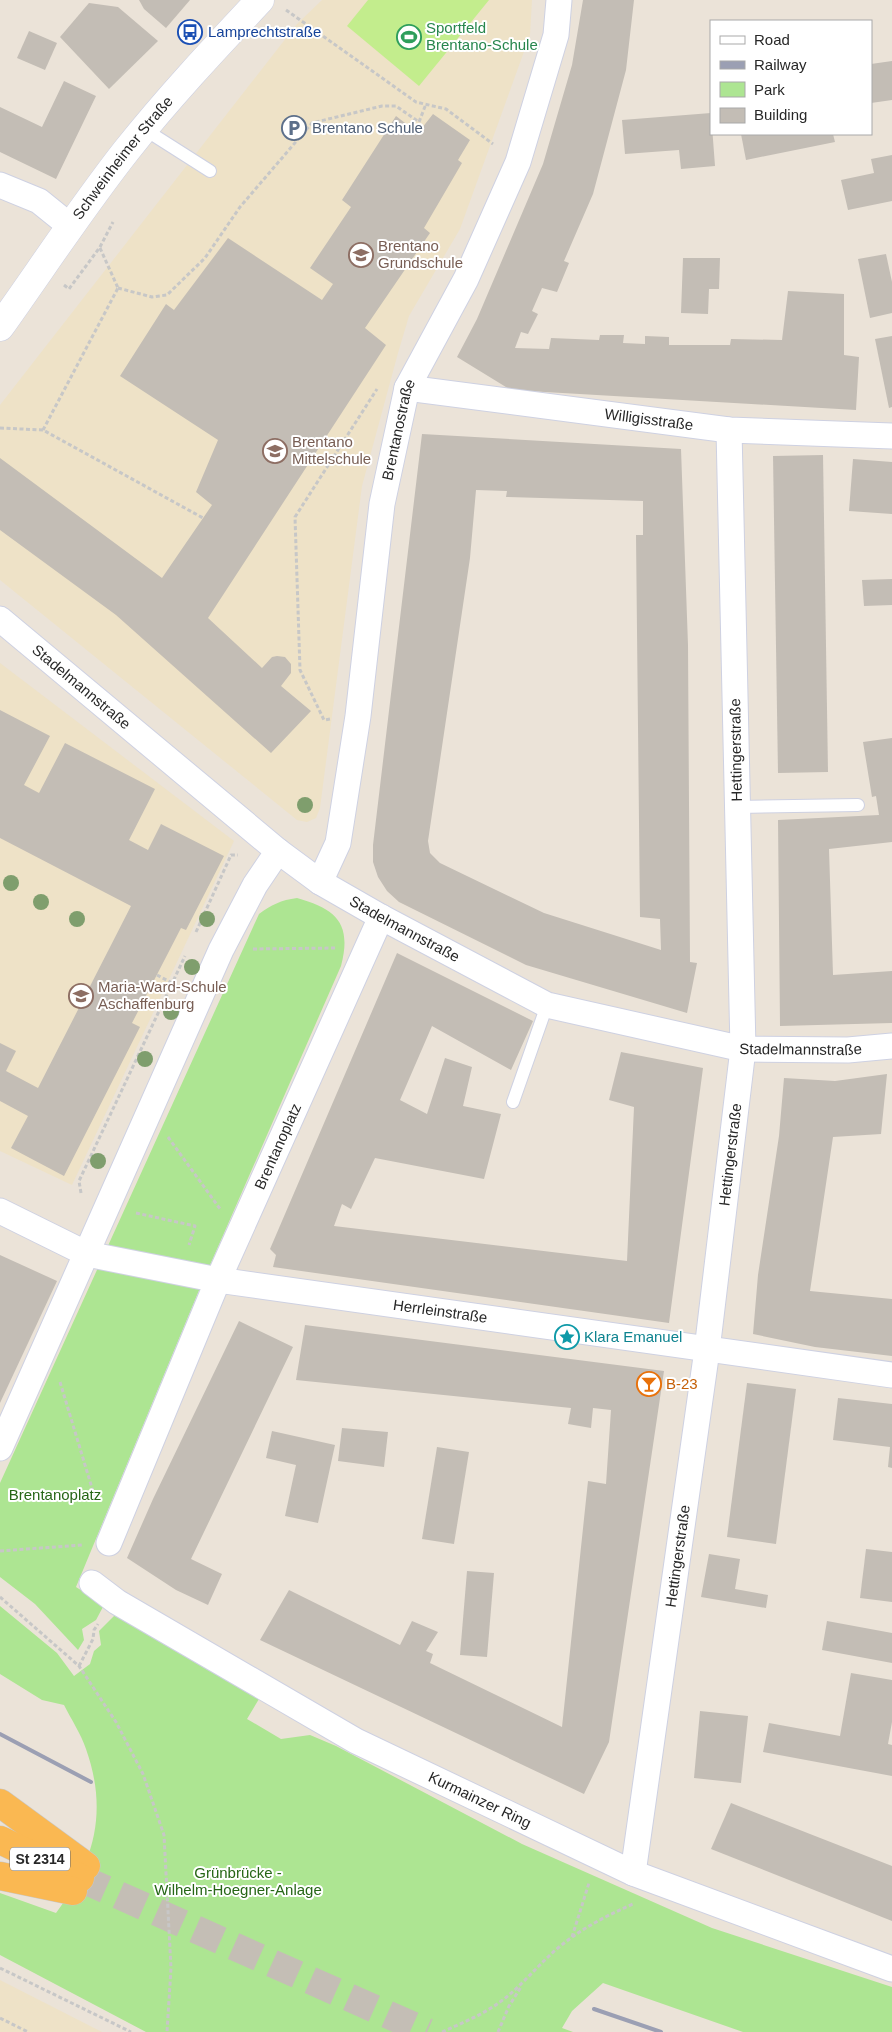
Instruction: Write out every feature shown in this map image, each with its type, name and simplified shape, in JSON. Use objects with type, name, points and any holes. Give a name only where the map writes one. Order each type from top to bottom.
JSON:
[{"type":"highway","points":[[0,1803],[80,1878]]},
{"type":"highway","name":"St 2314","points":[[0,1840],[80,1878]]},
{"type":"highway","points":[[0,1876],[80,1878]]},
{"type":"street","name":"Brentanostraße","points":[[320,882],[338,843],[358,716],[382,504],[407,388],[466,278],[518,162],[556,35],[559,0]]},
{"type":"street","name":"Schweinheimer Straße","points":[[0,327],[70,226],[144,129],[180,87],[270,3]]},
{"type":"street","points":[[0,185],[39,201],[70,226]]},
{"type":"street","name":"Willigisstraße","points":[[407,388],[730,430],[892,436]]},
{"type":"street","name":"Hettingerstraße","points":[[633,1873],[707,1350],[742,1050],[730,430]]},
{"type":"street","name":"Stadelmannstraße","points":[[0,619],[278,851],[320,882],[381,917],[547,1005],[742,1050],[848,1050],[892,1046]]},
{"type":"street","points":[[0,1448],[221,950],[255,885],[278,851]]},
{"type":"street","name":"Brentanoplatz","points":[[109,1543],[218,1280],[381,917]]},
{"type":"street","name":"Herrleinstraße","points":[[0,1211],[87,1254],[218,1280],[892,1375]]},
{"type":"street","name":"Kurmainzer Ring","points":[[92,1583],[117,1602],[356,1741],[633,1873],[892,1969]]},
{"type":"lane","points":[[144,129],[210,172]]},
{"type":"lane","points":[[738,807],[858,805]]},
{"type":"lane","points":[[513,1102],[547,1005]]},
{"type":"path","points":[[270,3],[416,102],[446,110],[518,162]]},
{"type":"path","points":[[118,288],[152,297],[167,295],[205,258],[240,207],[312,123],[382,106],[396,106],[419,122],[426,104]]},
{"type":"path","points":[[100,247],[118,288]]},
{"type":"path","points":[[43,430],[118,288]]},
{"type":"path","points":[[358,716],[324,720],[300,670],[295,517],[377,388]]},
{"type":"path","points":[[0,428],[43,430],[203,518]]},
{"type":"path","points":[[221,950],[367,948]]},
{"type":"path","points":[[149,1112],[239,1236]]},
{"type":"path","points":[[134,1218],[137,1211],[195,1226],[189,1246]]},
{"type":"path","points":[[0,1552],[109,1543],[48,1341]]},
{"type":"path","points":[[0,1597],[80,1666],[116,1722],[143,1774],[164,1835],[171,1968],[167,2032]]},
{"type":"path","points":[[80,1666],[93,1639],[94,1630],[117,1602]]},
{"type":"path","points":[[571,1937],[598,1856]]},
{"type":"path","points":[[498,2032],[509,2006],[523,1984],[548,1957],[571,1937],[597,1920],[671,1888]]},
{"type":"path","points":[[0,1968],[129,2032]]},
{"type":"path","points":[[442,2032],[478,2016],[523,1984]]},
{"type":"path","points":[[0,2018],[28,2032]]},
{"type":"shaded area","points":[[322,0],[532,0],[530,35],[460,229],[409,316],[398,353],[362,486],[320,808],[316,818],[307,822],[297,820],[0,580],[0,405],[297,24]]},
{"type":"shaded area","name":"Maria-Ward-Schule Aschaffenburg","points":[[0,663],[234,841],[72,1185],[0,1151]]},
{"type":"shaded area","points":[[0,1980],[102,2032],[0,2032]]},
{"type":"green space","name":"Sportfeld Brentano-Schule","points":[[368,0],[489,0],[419,86],[347,26]]},
{"type":"green space","name":"Brentanoplatz","points":[[297,898],[322,907],[338,920],[344,939],[341,966],[200,1288],[76,1587],[104,1605],[96,1620],[82,1629],[84,1640],[78,1650],[35,1604],[0,1577],[0,1483],[259,914],[276,903]]},
{"type":"green space","name":"Grünbrücke - Wilhelm-Hoegner-Anlage","points":[[0,1606],[57,1653],[74,1676],[90,1664],[94,1651],[101,1645],[99,1631],[115,1615],[262,1694],[247,1719],[281,1739],[310,1735],[336,1746],[522,1844],[712,1928],[892,1987],[892,2032],[743,2032],[603,1983],[572,2011],[562,2028],[573,2032],[146,2032],[0,1955],[0,1893],[56,1913],[80,1875],[88,1855],[94,1835],[96,1794],[93,1772],[86,1749],[64,1705],[42,1700],[0,1674]]},
{"type":"building","points":[[139,0],[190,0],[166,28],[144,9]]},
{"type":"building","points":[[583,0],[634,0],[626,70],[593,194],[564,261],[569,263],[557,292],[542,288],[532,311],[538,314],[528,334],[521,332],[515,348],[549,349],[551,338],[599,340],[600,335],[624,335],[623,343],[645,344],[645,336],[669,337],[669,345],[730,345],[731,339],[782,340],[788,291],[844,294],[844,355],[859,357],[856,410],[511,390],[457,357],[477,319],[543,164],[572,65]]},
{"type":"building","points":[[89,3],[118,7],[158,41],[109,89],[60,37]]},
{"type":"building","points":[[29,31],[57,43],[45,70],[17,58]]},
{"type":"building","points":[[892,61],[892,100],[872,103],[872,64]]},
{"type":"building","points":[[64,81],[96,96],[56,179],[0,152],[0,107],[42,127]]},
{"type":"building","points":[[710,113],[710,135],[713,135],[715,166],[681,169],[679,150],[625,154],[622,120]]},
{"type":"building","points":[[433,114],[470,140],[458,160],[462,163],[424,228],[430,233],[365,328],[386,345],[208,618],[262,668],[272,657],[277,656],[285,657],[291,664],[291,673],[281,686],[311,711],[271,753],[116,615],[0,530],[0,458],[162,578],[212,505],[196,492],[218,440],[120,376],[166,304],[174,310],[228,238],[322,300],[333,284],[310,268],[351,207],[342,200],[396,116],[418,133]]},
{"type":"building","points":[[741,135],[833,135],[835,142],[746,160]]},
{"type":"building","points":[[892,155],[892,201],[848,210],[841,180],[874,173],[871,159]]},
{"type":"building","points":[[886,254],[892,282],[892,313],[870,318],[858,259]]},
{"type":"building","points":[[683,258],[720,258],[719,289],[709,289],[708,314],[681,313]]},
{"type":"building","points":[[892,336],[892,407],[889,408],[875,339]]},
{"type":"building","points":[[422,434],[681,449],[688,645],[690,962],[697,963],[687,1013],[526,965],[399,902],[387,891],[378,877],[373,862],[373,845]],"holes":[[[476,490],[507,491],[506,497],[643,501],[643,535],[636,535],[640,917],[660,919],[661,950],[544,913],[440,863],[430,853],[428,841],[470,558]]]},
{"type":"building","points":[[823,455],[828,772],[778,773],[773,456]]},
{"type":"building","points":[[853,459],[892,462],[892,514],[849,511]]},
{"type":"building","points":[[892,579],[892,605],[864,606],[862,580]]},
{"type":"building","points":[[0,710],[50,736],[24,785],[39,793],[65,743],[155,789],[129,840],[148,850],[161,824],[224,856],[186,930],[181,928],[132,1023],[140,1027],[64,1176],[11,1148],[28,1116],[0,1101],[0,1043],[16,1051],[6,1071],[38,1088],[131,906],[0,838]]},
{"type":"building","points":[[892,738],[892,842],[829,849],[833,975],[892,971],[892,1023],[780,1026],[778,820],[879,815],[876,796],[872,797],[863,742]]},
{"type":"building","points":[[397,953],[533,1021],[511,1070],[432,1026],[400,1100],[427,1114],[445,1058],[472,1067],[463,1106],[501,1114],[484,1179],[375,1158],[351,1209],[342,1204],[334,1226],[627,1261],[634,1107],[609,1100],[621,1052],[703,1068],[669,1323],[273,1267],[276,1255],[270,1249]]},
{"type":"building","points":[[887,1074],[881,1134],[833,1137],[810,1291],[892,1299],[892,1356],[815,1347],[753,1334],[758,1275],[779,1136],[784,1078],[835,1081]]},
{"type":"building","points":[[0,1255],[57,1281],[0,1403]]},
{"type":"building","points":[[239,1321],[293,1347],[191,1559],[222,1574],[208,1605],[176,1590],[127,1558],[153,1499]]},
{"type":"building","points":[[305,1325],[664,1371],[609,1742],[584,1794],[260,1640],[289,1590],[400,1645],[412,1621],[438,1632],[426,1651],[433,1654],[430,1663],[562,1727],[588,1481],[606,1484],[611,1410],[593,1408],[591,1428],[568,1424],[571,1408],[296,1380]]},
{"type":"building","points":[[747,1383],[796,1389],[776,1544],[727,1537]]},
{"type":"building","points":[[838,1398],[892,1404],[892,1468],[888,1467],[890,1447],[833,1440]]},
{"type":"building","points":[[342,1428],[388,1432],[384,1467],[338,1461]]},
{"type":"building","points":[[272,1431],[335,1445],[318,1523],[285,1516],[296,1465],[266,1458]]},
{"type":"building","points":[[437,1447],[469,1452],[454,1544],[422,1539]]},
{"type":"building","points":[[866,1549],[892,1552],[892,1602],[860,1598]]},
{"type":"building","points":[[709,1554],[740,1559],[735,1589],[768,1595],[766,1608],[701,1597]]},
{"type":"building","points":[[467,1571],[494,1573],[487,1657],[460,1655]]},
{"type":"building","points":[[827,1621],[892,1633],[892,1663],[822,1650]]},
{"type":"building","points":[[851,1673],[892,1680],[892,1722],[888,1744],[892,1745],[892,1776],[763,1752],[769,1723],[840,1736]]},
{"type":"building","points":[[700,1711],[748,1716],[741,1783],[694,1778]]},
{"type":"building","points":[[731,1803],[892,1866],[892,1921],[711,1849]]},
{"type":"tunnel","points":[[80,1878],[427,2032]]},
{"type":"railway","points":[[0,1734],[91,1782]]},
{"type":"railway","points":[[594,2009],[661,2032]]},
{"type":"place","name":"Lamprechtstraße","points":[[190,32]]},
{"type":"place","name":"Sportfeld Brentano-Schule","points":[[409,37]]},
{"type":"place","name":"Brentano Schule","points":[[294,128]]},
{"type":"place","name":"Brentano Grundschule","points":[[361,255]]},
{"type":"place","name":"Brentano Mittelschule","points":[[275,451]]},
{"type":"place","name":"Maria-Ward-Schule Aschaffenburg","points":[[81,996]]},
{"type":"place","name":"Klara Emanuel","points":[[567,1337]]},
{"type":"place","name":"B-23","points":[[649,1384]]}]
